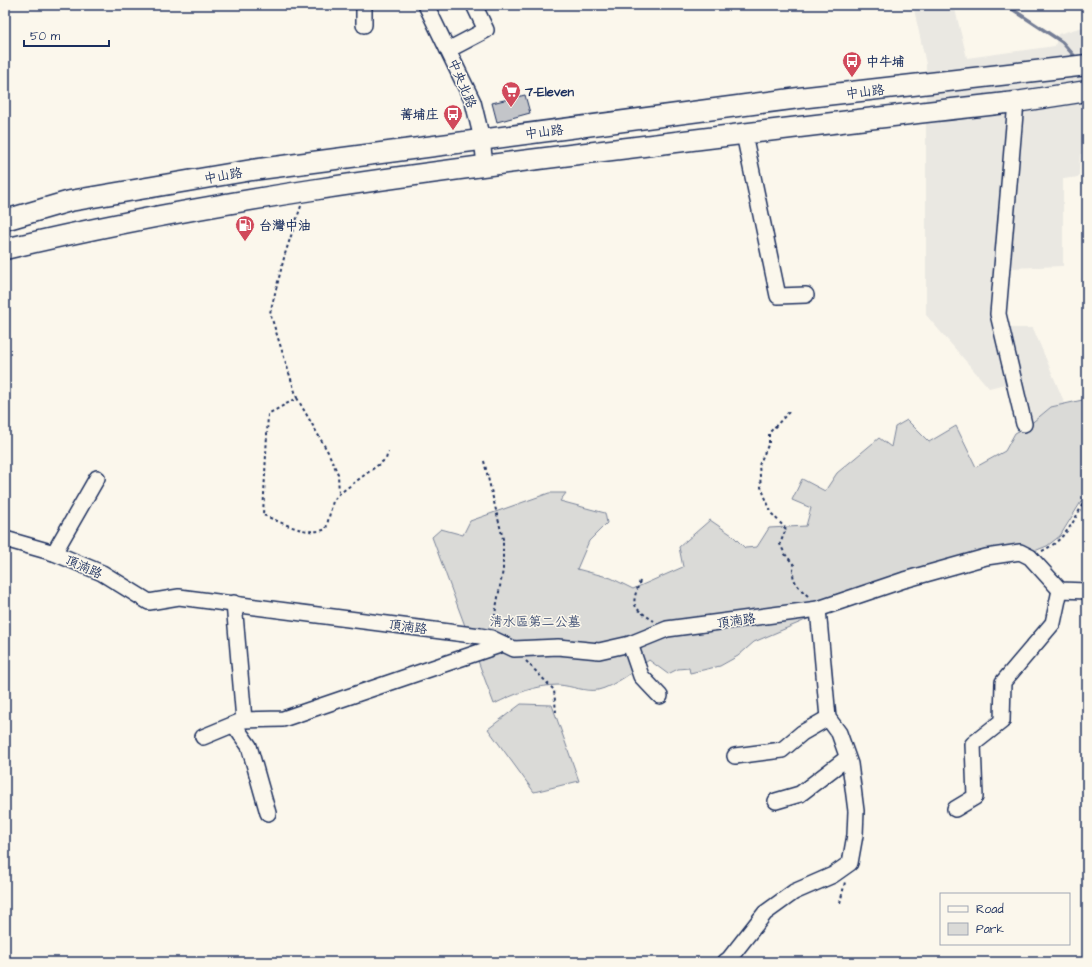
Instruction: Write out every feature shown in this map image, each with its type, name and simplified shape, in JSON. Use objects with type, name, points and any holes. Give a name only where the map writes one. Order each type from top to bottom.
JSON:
[{"type":"main road","name":"中山路","points":[[5,220],[70,201],[222,175],[482,139],[799,98],[1087,65]]},
{"type":"main road","name":"中山路","points":[[5,249],[64,235],[306,191],[485,165],[1016,102],[1087,91]]},
{"type":"street","points":[[364,5],[364,25]]},
{"type":"street","name":"中央北路","points":[[426,5],[473,102],[482,139],[485,165]]},
{"type":"street","points":[[448,50],[486,30],[474,5]]},
{"type":"street","points":[[1016,102],[998,314],[1024,424]]},
{"type":"street","points":[[744,134],[778,296],[806,295]]},
{"type":"street","points":[[54,553],[97,478]]},
{"type":"street","name":"頂湳路","points":[[5,539],[54,553],[102,573],[149,602],[179,596],[502,644],[599,651],[630,644],[667,629],[818,609],[904,580],[986,557],[1020,552],[1030,556]]},
{"type":"street","points":[[1030,556],[1060,590],[1087,591]]},
{"type":"street","points":[[955,809],[975,797],[973,744],[1002,721],[1003,682],[1053,623],[1060,590]]},
{"type":"street","points":[[234,603],[239,723],[249,746],[268,813]]},
{"type":"street","points":[[725,962],[730,959],[765,913],[794,892],[833,875],[850,863],[855,836],[856,811],[850,764],[839,733],[828,718],[818,609]]},
{"type":"street","points":[[203,737],[239,723],[283,719],[502,644]]},
{"type":"street","points":[[630,644],[641,676],[660,696]]},
{"type":"street","points":[[735,756],[782,750],[802,734],[828,718]]},
{"type":"street","points":[[776,801],[800,794],[847,758]]},
{"type":"path","points":[[306,191],[285,254],[270,313],[297,398],[328,452],[338,474],[339,494]]},
{"type":"path","points":[[297,398],[268,414],[263,515],[296,528],[320,531],[326,529],[333,501],[339,494],[386,459],[388,452]]},
{"type":"path","points":[[789,412],[769,433],[769,443],[759,465],[761,487],[772,514],[786,529],[780,544],[785,554],[794,565],[792,574],[795,583],[818,609]]},
{"type":"path","points":[[484,461],[503,539],[502,644],[554,690],[556,712]]},
{"type":"path","points":[[1030,556],[1050,547],[1063,536],[1076,518],[1087,494]]},
{"type":"path","points":[[640,581],[633,600],[637,610],[667,629]]},
{"type":"shaded area","points":[[913,5],[954,5],[967,58],[1055,46],[1058,34],[1087,26],[1087,154],[1080,154],[1079,177],[1063,179],[1063,266],[1010,268],[1005,309],[1008,328],[1033,328],[1065,404],[1051,407],[1028,426],[1009,383],[989,388],[926,315],[926,64]]},
{"type":"green space","name":"清水區第二公墓","points":[[1087,399],[1087,492],[1060,536],[1047,546],[1032,552],[896,577],[801,622],[754,642],[738,656],[720,666],[690,673],[689,668],[678,669],[668,674],[649,660],[618,682],[598,690],[550,685],[525,691],[494,704],[432,537],[441,529],[463,535],[470,521],[549,493],[566,493],[560,501],[605,513],[607,523],[589,541],[577,569],[611,578],[633,589],[683,567],[679,547],[710,520],[732,535],[745,548],[757,547],[769,528],[806,526],[811,508],[792,500],[802,479],[825,491],[837,473],[879,438],[891,447],[895,427],[907,420],[929,442],[956,426],[976,467],[1005,451],[1015,433],[1028,426],[1051,407]]},
{"type":"green space","points":[[521,704],[552,705],[579,781],[534,792],[488,729]]},
{"type":"building","name":"7-Eleven","points":[[525,95],[530,113],[497,122],[492,103]]},
{"type":"waterway","points":[[1006,5],[1062,42],[1077,59]]},
{"type":"place","name":"中牛埔","points":[[852,78]]},
{"type":"place","name":"7-Eleven","points":[[511,108]]},
{"type":"place","name":"菁埔庄","points":[[453,131]]},
{"type":"place","name":"台灣中油","points":[[245,242]]}]
